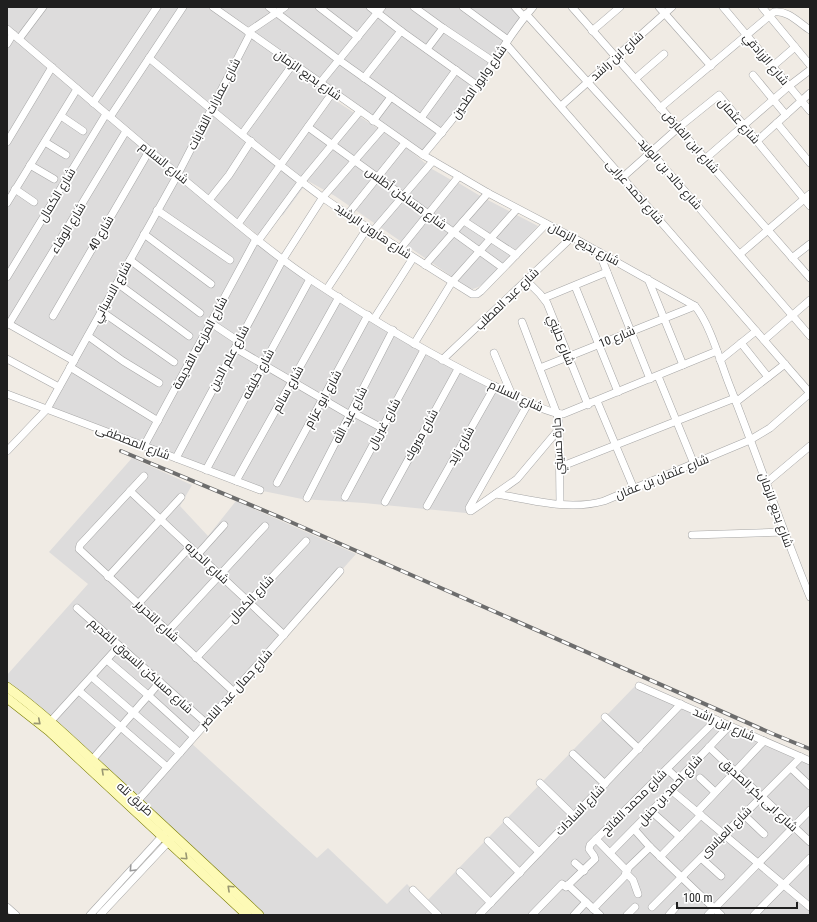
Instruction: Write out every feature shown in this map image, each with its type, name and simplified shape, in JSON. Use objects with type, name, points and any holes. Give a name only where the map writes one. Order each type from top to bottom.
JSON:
[{"type":"main road","name":"طريق تله","points":[[7,687],[50,722],[92,760],[134,804]]},
{"type":"main road","name":"طريق تله","points":[[7,698],[134,804],[247,915]]},
{"type":"main road","name":"طريق تله","points":[[168,836],[259,915]]},
{"type":"street","points":[[19,39],[43,7]]},
{"type":"street","points":[[93,103],[157,7]]},
{"type":"street","name":"شارع الكمال","points":[[7,276],[108,116],[183,7]]},
{"type":"street","points":[[269,7],[339,60],[442,133]]},
{"type":"street","points":[[249,33],[285,7]]},
{"type":"street","points":[[319,7],[358,37]]},
{"type":"street","points":[[370,7],[400,32],[478,86]]},
{"type":"street","points":[[320,83],[382,7]]},
{"type":"street","points":[[414,7],[423,10],[443,28],[494,62]]},
{"type":"street","name":"شارع احمد عرابى","points":[[463,7],[507,42],[810,393]]},
{"type":"street","name":"شارع خالد بن الوليد","points":[[514,7],[526,16],[651,152],[810,336]]},
{"type":"street","name":"شارع وابور الطحين","points":[[423,155],[478,86],[507,42],[533,7]]},
{"type":"street","name":"شارع ابن الفارض","points":[[573,7],[592,31],[810,278]]},
{"type":"street","points":[[592,31],[620,7]]},
{"type":"street","points":[[659,7],[711,66]]},
{"type":"street","name":"شارع ابن راشد","points":[[561,106],[672,7]]},
{"type":"street","name":"شارع الزرادقي","points":[[723,7],[810,111]]},
{"type":"street","points":[[762,7],[810,65]]},
{"type":"street","name":"شارع بديع الزمان","points":[[216,8],[383,128],[432,161],[488,194],[572,237],[695,306],[704,320],[717,351],[784,532],[810,597]]},
{"type":"street","points":[[660,108],[774,12],[781,11],[787,13],[810,30]]},
{"type":"street","points":[[427,50],[443,28]]},
{"type":"street","name":"شارع السلام","points":[[7,29],[149,151],[257,240],[310,279],[424,350],[458,369],[512,395],[557,414],[568,413],[717,351]]},
{"type":"street","points":[[364,78],[400,32]]},
{"type":"street","name":"شارع عمارات النقابات","points":[[178,174],[249,33]]},
{"type":"street","points":[[7,44],[13,34]]},
{"type":"street","points":[[773,66],[795,47]]},
{"type":"street","points":[[635,79],[664,54]]},
{"type":"street","name":"شارع هارون الرشيد","points":[[149,58],[242,134],[323,197],[413,258],[468,292],[477,294],[503,268]]},
{"type":"street","points":[[242,134],[293,64]]},
{"type":"street","points":[[7,142],[52,68]]},
{"type":"street","points":[[422,118],[456,70]]},
{"type":"street","points":[[705,159],[789,86],[810,70]]},
{"type":"street","points":[[753,75],[786,115]]},
{"type":"street","points":[[7,203],[77,89]]},
{"type":"street","points":[[238,224],[333,92]]},
{"type":"street","points":[[757,141],[810,93]]},
{"type":"street","name":"شارع عثمان","points":[[623,177],[678,128],[718,96],[720,96],[757,141],[807,196],[810,206]]},
{"type":"street","points":[[373,120],[391,97]]},
{"type":"street","name":"شارع المزرعه القديمة","points":[[144,446],[257,240],[302,181],[360,111]]},
{"type":"street","points":[[60,116],[82,131]]},
{"type":"street","points":[[777,123],[810,163]]},
{"type":"street","name":"شارع مساكن أطلس","points":[[308,127],[503,268]]},
{"type":"street","name":"شارع علم الدين","points":[[176,458],[283,259],[323,197],[383,128]]},
{"type":"street","name":"شارع الوفاء","points":[[8,324],[126,131]]},
{"type":"street","points":[[209,200],[229,175],[251,141]]},
{"type":"street","points":[[45,142],[66,155]]},
{"type":"street","points":[[348,214],[405,143]]},
{"type":"street","name":"شارع 40","points":[[53,316],[149,151]]},
{"type":"street","points":[[327,289],[370,229],[403,196],[432,161]]},
{"type":"street","points":[[30,165],[54,179]]},
{"type":"street","name":"شارع الاسباني","points":[[7,451],[47,409],[178,174]]},
{"type":"street","points":[[400,249],[459,176]]},
{"type":"street","points":[[15,189],[34,202]]},
{"type":"street","points":[[425,265],[488,194]]},
{"type":"street","points":[[740,254],[807,196]]},
{"type":"street","points":[[414,344],[452,282],[517,208]]},
{"type":"street","points":[[157,210],[230,260]]},
{"type":"street","points":[[464,221],[516,255]]},
{"type":"street","points":[[503,268],[546,224]]},
{"type":"street","points":[[144,234],[211,284]]},
{"type":"street","name":"شارع عبد المطلب","points":[[442,360],[572,237]]},
{"type":"street","points":[[792,258],[810,244]]},
{"type":"street","points":[[599,252],[650,379]]},
{"type":"street","name":"شارع ابو عزام","points":[[277,483],[322,399],[371,317],[413,258]]},
{"type":"street","points":[[130,260],[200,313]]},
{"type":"street","points":[[544,298],[608,272]]},
{"type":"street","name":"شارع خليفه","points":[[206,470],[310,279]]},
{"type":"street","points":[[648,279],[683,366]]},
{"type":"street","name":"شارع حليني","points":[[526,280],[544,298],[588,405]]},
{"type":"street","points":[[117,283],[189,336]]},
{"type":"street","points":[[575,286],[618,392]]},
{"type":"street","name":"شارع سالم","points":[[236,481],[339,297]]},
{"type":"street","points":[[764,340],[810,300]]},
{"type":"street","name":"شارع 10","points":[[540,368],[695,306]]},
{"type":"street","points":[[102,311],[174,362]]},
{"type":"street","name":"حارة حسيني","points":[[522,322],[557,414],[559,429],[560,504]]},
{"type":"street","points":[[211,323],[263,364],[322,399],[382,428]]},
{"type":"street","points":[[8,324],[158,421]]},
{"type":"street","name":"شارع عبد الله","points":[[307,498],[393,330]]},
{"type":"street","points":[[720,360],[756,331]]},
{"type":"street","points":[[88,336],[123,361],[158,383]]},
{"type":"street","points":[[741,343],[768,377]]},
{"type":"street","name":"شارع غبريال","points":[[345,497],[424,350]]},
{"type":"street","points":[[494,353],[512,395]]},
{"type":"street","points":[[7,359],[60,387]]},
{"type":"street","points":[[560,467],[676,421],[736,400],[785,364]]},
{"type":"street","name":"شارع مبروك","points":[[385,502],[458,369]]},
{"type":"street","points":[[658,376],[694,464]]},
{"type":"street","name":"شارع زايد","points":[[427,506],[495,386]]},
{"type":"street","name":"شارع عثمان بن عفان","points":[[496,494],[582,506],[597,503],[750,440],[770,428],[810,393]]},
{"type":"street","name":"شارع المصطفى","points":[[7,394],[260,490]]},
{"type":"street","points":[[597,401],[634,489]]},
{"type":"street","points":[[529,402],[469,508],[470,511],[512,483],[525,470],[559,429]]},
{"type":"street","points":[[766,483],[810,446]]},
{"type":"street","points":[[130,491],[144,476]]},
{"type":"street","name":"شارع الحريه","points":[[130,491],[284,635]]},
{"type":"street","name":"شارع التحرير","points":[[130,491],[78,547],[80,551],[234,692]]},
{"type":"street","points":[[108,577],[181,497]]},
{"type":"street","points":[[198,554],[224,525]]},
{"type":"street","points":[[168,631],[265,526]]},
{"type":"street","points":[[692,535],[784,532]]},
{"type":"street","name":"شارع الكمال","points":[[196,658],[306,541]]},
{"type":"street","points":[[138,604],[190,547]]},
{"type":"street","name":"شارع جمال عبد الناصر","points":[[134,804],[340,571]]},
{"type":"street","name":"شارع مساكن السوق القديم","points":[[77,608],[206,723]]},
{"type":"street","points":[[50,722],[119,646]]},
{"type":"street","points":[[107,660],[193,736]]},
{"type":"street","points":[[92,677],[180,753]]},
{"type":"street","points":[[92,760],[160,682]]},
{"type":"street","name":"شارع ابن راشد","points":[[638,686],[810,762]]},
{"type":"street","points":[[79,691],[167,767]]},
{"type":"street","name":"شارع السادات","points":[[479,915],[681,704]]},
{"type":"street","points":[[605,717],[638,748]]},
{"type":"street","name":"شارع محمد الفاتح","points":[[532,915],[561,885],[563,884],[566,887],[595,859],[589,847],[716,720]]},
{"type":"street","name":"شارع احمد بن حنبل","points":[[610,853],[679,783],[680,777],[729,726]]},
{"type":"street","points":[[660,857],[699,814],[716,792],[764,741]]},
{"type":"street","name":"شارع ابى بكر الصديق","points":[[708,747],[810,842]]},
{"type":"street","points":[[573,754],[605,784]]},
{"type":"street","name":"شارع العباسى","points":[[652,907],[801,758]]},
{"type":"street","points":[[791,768],[810,786]]},
{"type":"street","points":[[667,769],[679,780]]},
{"type":"street","points":[[700,778],[716,792]]},
{"type":"street","points":[[540,783],[574,816]]},
{"type":"street","points":[[671,790],[810,907]]},
{"type":"street","points":[[708,915],[810,810]]},
{"type":"street","points":[[651,811],[680,836]]},
{"type":"street","points":[[744,815],[764,834]]},
{"type":"street","points":[[507,820],[539,852]]},
{"type":"street","points":[[634,829],[660,857],[721,915]]},
{"type":"street","points":[[90,915],[168,836]]},
{"type":"street","points":[[100,915],[168,836]]},
{"type":"street","points":[[596,839],[627,872],[633,880],[638,894]]},
{"type":"street","points":[[488,841],[520,873]]},
{"type":"street","points":[[593,909],[624,877],[629,867],[650,847]]},
{"type":"street","points":[[701,858],[721,876]]},
{"type":"street","points":[[759,913],[810,858]]},
{"type":"street","points":[[575,862],[584,870]]},
{"type":"street","points":[[460,872],[491,903]]},
{"type":"street","points":[[568,885],[600,915]]},
{"type":"street","points":[[413,890],[438,915]]},
{"type":"street","points":[[574,915],[586,902]]},
{"type":"street","points":[[7,907],[16,915]]},
{"type":"street","points":[[627,915],[635,907]]},
{"type":"street","points":[[669,915],[675,908]]},
{"type":"shaded area","points":[[7,7],[514,7],[524,17],[423,155],[332,93],[238,223],[7,28]]},
{"type":"shaded area","points":[[7,29],[255,240],[391,330],[529,403],[466,513],[364,503],[302,499],[263,491],[47,409],[74,360],[7,323]]},
{"type":"shaded area","points":[[333,99],[406,147],[432,169],[538,226],[483,284],[473,289],[467,287],[335,196],[308,181],[283,215],[278,217],[263,239],[242,222]]},
{"type":"shaded area","points":[[132,458],[192,485],[180,506],[208,536],[236,501],[356,554],[137,800],[7,686],[7,675],[88,584],[49,552]]},
{"type":"shaded area","points":[[636,685],[810,760],[810,915],[254,915],[140,801],[190,742],[317,858],[328,848],[387,904],[407,884],[425,903]]},
{"type":"railway","points":[[121,451],[277,516],[810,749]]}]
